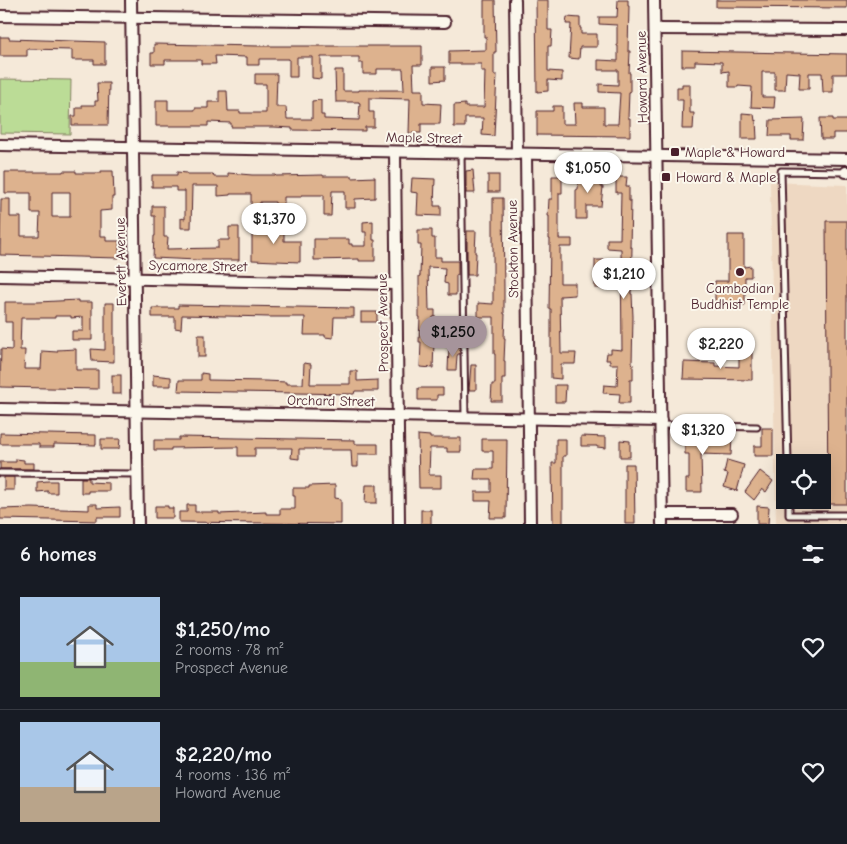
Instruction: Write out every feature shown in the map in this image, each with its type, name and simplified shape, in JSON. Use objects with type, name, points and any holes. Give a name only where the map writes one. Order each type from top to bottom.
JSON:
[{"type":"street","name":"Everett Avenue","points":[[131,0],[138,524]]},
{"type":"street","name":"Stockton Avenue","points":[[515,0],[529,419],[530,524]]},
{"type":"street","name":"Howard Avenue","points":[[654,0],[662,519],[732,514]]},
{"type":"street","points":[[0,16],[445,22]]},
{"type":"street","points":[[655,29],[847,30]]},
{"type":"street","name":"Maple Street","points":[[0,145],[847,159]]},
{"type":"street","name":"Prospect Avenue","points":[[395,152],[399,524]]},
{"type":"street","name":"Sycamore Street","points":[[0,276],[396,284]]},
{"type":"street","name":"Orchard Street","points":[[0,409],[465,417],[661,423]]},
{"type":"lane","points":[[461,153],[465,417]]},
{"type":"lane","points":[[788,454],[781,171],[847,172]]},
{"type":"lane","points":[[661,423],[757,427]]},
{"type":"lane","points":[[0,473],[138,474]]},
{"type":"lane","points":[[789,509],[789,515],[847,515]]},
{"type":"shaded area","points":[[770,182],[847,185],[847,524],[776,524]]},
{"type":"green space","points":[[0,79],[71,80],[70,134],[0,133]]},
{"type":"building","points":[[484,0],[495,0],[496,52],[494,52],[494,75],[497,75],[494,136],[482,135],[483,118],[465,118],[465,127],[454,127],[454,105],[465,104],[465,107],[484,107],[485,71],[481,71],[481,64],[449,64],[449,51],[486,50]]},
{"type":"building","points":[[536,0],[548,0],[548,30],[552,30],[551,46],[548,46],[548,71],[562,72],[562,81],[548,80],[548,91],[537,92]]},
{"type":"building","points":[[618,0],[628,0],[629,6],[628,51],[630,51],[630,92],[628,118],[630,118],[630,136],[537,135],[537,111],[553,111],[553,106],[562,106],[562,124],[575,124],[574,103],[583,103],[583,107],[604,107],[604,124],[618,124],[620,93],[599,92],[599,84],[618,85],[618,70],[598,70],[598,60],[618,61],[617,25],[599,24],[599,17],[617,17]]},
{"type":"building","points":[[716,0],[847,0],[847,8],[716,7]]},
{"type":"building","points":[[567,17],[580,18],[581,34],[597,34],[597,47],[580,47],[579,59],[569,58],[571,24],[566,24]]},
{"type":"building","points":[[0,37],[9,37],[9,39],[105,42],[105,64],[94,64],[94,60],[72,60],[72,50],[27,49],[27,56],[0,56]]},
{"type":"building","points":[[154,44],[422,46],[422,65],[413,65],[414,90],[423,90],[423,103],[441,104],[440,124],[421,124],[421,133],[409,133],[410,99],[369,98],[369,112],[374,112],[374,127],[365,127],[365,131],[231,127],[231,123],[208,122],[208,126],[156,126],[156,100],[168,100],[168,110],[195,110],[195,108],[208,108],[208,102],[219,102],[219,91],[227,91],[228,111],[266,113],[266,84],[255,84],[255,74],[277,74],[276,107],[286,107],[287,119],[312,119],[312,101],[321,100],[321,115],[324,115],[324,119],[359,120],[359,102],[336,102],[335,70],[343,70],[343,91],[404,90],[403,69],[377,69],[377,74],[363,74],[363,63],[359,63],[359,57],[321,57],[321,79],[312,78],[312,57],[297,57],[297,77],[289,77],[289,59],[259,59],[259,65],[247,65],[247,57],[215,56],[216,64],[201,64],[201,60],[165,60],[165,64],[151,64],[151,53],[154,53]]},
{"type":"building","points":[[682,51],[847,54],[847,74],[833,74],[833,92],[823,92],[822,73],[809,73],[809,89],[799,89],[800,73],[786,72],[785,90],[775,90],[775,72],[762,72],[762,97],[775,97],[774,108],[751,107],[752,87],[729,87],[729,71],[722,72],[722,62],[695,61],[695,66],[682,66]]},
{"type":"building","points":[[432,67],[445,67],[445,80],[432,81]]},
{"type":"building","points":[[97,83],[109,83],[108,125],[72,125],[72,116],[76,116],[76,108],[82,108],[82,105],[95,105],[95,101],[98,101]]},
{"type":"building","points":[[682,84],[690,84],[690,113],[694,113],[693,129],[682,129],[683,100],[677,100],[677,87],[682,87]]},
{"type":"building","points":[[742,113],[754,114],[757,139],[742,139]]},
{"type":"building","points":[[820,118],[847,120],[847,133],[833,133],[833,139],[821,139]]},
{"type":"building","points":[[804,119],[803,140],[791,140],[791,136],[769,136],[770,120]]},
{"type":"building","points":[[473,170],[475,193],[466,193],[466,171]]},
{"type":"building","points":[[101,171],[113,171],[114,197],[112,197],[112,210],[100,211],[100,236],[106,236],[106,241],[119,241],[119,258],[0,255],[1,199],[10,199],[10,217],[21,217],[21,236],[39,236],[40,213],[31,213],[31,193],[5,193],[5,172],[101,173]],"holes":[[[52,192],[70,192],[70,217],[52,217]]]},
{"type":"building","points":[[177,172],[213,174],[214,177],[228,177],[228,173],[276,176],[375,177],[375,198],[355,199],[355,208],[345,208],[345,191],[332,191],[331,216],[324,216],[324,195],[284,197],[284,207],[275,208],[275,202],[260,202],[260,211],[251,211],[251,194],[218,196],[218,186],[192,186],[191,228],[181,228],[181,218],[185,219],[185,191],[176,191],[176,187],[152,187],[152,175],[177,175]]},
{"type":"building","points":[[488,175],[499,175],[499,192],[488,192]]},
{"type":"building","points":[[579,175],[601,176],[601,187],[603,187],[601,206],[586,206],[586,219],[576,219],[576,190],[578,189]]},
{"type":"building","points":[[552,176],[562,176],[562,193],[559,193],[559,239],[572,239],[572,247],[560,247],[560,283],[575,283],[575,295],[560,296],[561,353],[576,353],[575,364],[561,364],[561,379],[551,378],[551,309],[549,309],[550,239],[548,216],[549,199],[552,199]]},
{"type":"building","points":[[616,177],[627,177],[626,186],[629,186],[629,201],[631,201],[630,247],[632,247],[633,380],[630,380],[630,403],[619,403],[620,394],[603,393],[604,385],[617,386],[618,364],[610,364],[610,360],[606,360],[607,353],[611,353],[611,349],[622,350],[621,249],[607,248],[607,239],[620,239],[621,193],[616,193]]},
{"type":"building","points":[[412,178],[435,179],[434,206],[441,206],[441,216],[417,215],[418,193],[411,192]]},
{"type":"building","points":[[493,198],[503,198],[505,378],[502,378],[502,401],[491,401],[492,384],[495,384],[494,317],[478,317],[478,303],[493,304]]},
{"type":"building","points":[[152,206],[164,206],[164,237],[168,237],[167,249],[218,248],[218,240],[229,240],[229,227],[239,227],[239,260],[153,258],[155,216],[152,216]]},
{"type":"building","points":[[373,221],[375,261],[359,261],[359,259],[314,260],[314,239],[349,239],[349,244],[352,244],[352,246],[366,246],[366,232],[363,232],[363,222]]},
{"type":"building","points":[[826,221],[847,221],[847,504],[831,504],[831,454],[828,454]]},
{"type":"building","points":[[275,224],[284,225],[284,241],[300,241],[300,262],[252,260],[252,226],[275,226]]},
{"type":"building","points":[[418,230],[432,230],[432,238],[435,238],[435,257],[441,257],[441,261],[458,261],[456,295],[448,295],[448,284],[444,283],[445,268],[428,267],[429,310],[435,310],[433,333],[438,334],[437,343],[434,342],[433,368],[420,367],[419,276],[421,245],[418,245]]},
{"type":"building","points":[[467,231],[476,231],[475,275],[467,275]]},
{"type":"building","name":"Cambodian Buddhist Temple","points":[[728,235],[744,235],[744,267],[751,266],[751,277],[745,277],[745,305],[715,304],[715,281],[728,281]]},
{"type":"building","points":[[595,260],[605,260],[605,288],[595,288]]},
{"type":"building","points":[[78,300],[78,302],[92,302],[92,340],[72,340],[72,331],[83,331],[83,317],[21,318],[20,350],[25,350],[24,369],[41,369],[42,351],[57,352],[57,350],[76,349],[76,370],[98,370],[98,389],[0,387],[1,349],[12,350],[12,322],[5,322],[5,302]]},
{"type":"building","points":[[105,303],[114,303],[114,362],[92,361],[91,349],[105,350]]},
{"type":"building","points":[[178,305],[354,308],[354,317],[334,317],[333,338],[325,337],[325,335],[304,335],[305,317],[182,315],[181,329],[175,328],[175,317],[152,317],[152,308],[178,308]]},
{"type":"building","points":[[361,312],[377,312],[377,322],[361,322]]},
{"type":"building","points":[[198,335],[205,335],[205,357],[198,357]]},
{"type":"building","points":[[449,347],[460,347],[456,370],[448,370]]},
{"type":"building","points":[[739,351],[752,351],[752,380],[683,379],[684,362],[715,363],[715,366],[739,367]]},
{"type":"building","points":[[304,363],[311,364],[310,384],[350,384],[350,371],[357,371],[357,381],[378,380],[378,391],[355,391],[354,394],[178,391],[179,380],[201,380],[201,373],[208,374],[208,380],[303,384]]},
{"type":"building","points":[[471,365],[476,365],[476,390],[469,390]]},
{"type":"building","points":[[112,375],[121,375],[121,394],[112,394]]},
{"type":"building","points":[[153,375],[171,377],[171,386],[153,386]]},
{"type":"building","points":[[555,385],[566,385],[565,402],[555,402]]},
{"type":"building","points":[[418,388],[443,388],[443,395],[437,395],[437,400],[418,400]]},
{"type":"building","points":[[762,428],[773,428],[773,456],[754,456],[754,446],[762,446]]},
{"type":"building","points":[[0,433],[96,435],[96,445],[54,444],[54,447],[39,447],[39,444],[0,444]]},
{"type":"building","points":[[418,435],[430,436],[430,438],[461,438],[461,452],[447,452],[447,448],[430,448],[429,475],[441,475],[441,488],[419,488]]},
{"type":"building","points":[[581,436],[606,437],[606,448],[581,446]]},
{"type":"building","points":[[685,436],[732,437],[731,455],[701,454],[702,492],[686,492],[686,479],[689,479],[689,454],[685,454]]},
{"type":"building","points":[[179,437],[355,440],[355,444],[378,444],[378,454],[358,454],[358,467],[352,467],[351,450],[299,449],[299,459],[291,458],[292,448],[255,448],[255,456],[238,456],[238,447],[154,450],[154,440],[179,440]]},
{"type":"building","points":[[101,439],[120,439],[119,449],[101,449]]},
{"type":"building","points":[[482,439],[507,439],[506,518],[490,518],[491,501],[475,501],[475,492],[491,492],[491,479],[474,479],[475,469],[493,469],[493,451],[482,451]]},
{"type":"building","points":[[556,439],[566,439],[566,456],[563,456],[563,524],[553,524],[552,463],[556,463]]},
{"type":"building","points":[[620,440],[630,441],[630,457],[620,457]]},
{"type":"building","points":[[16,459],[24,460],[24,463],[34,463],[34,469],[0,469],[0,462],[16,462]]},
{"type":"building","points":[[727,460],[744,465],[737,491],[724,487],[728,474],[724,473]]},
{"type":"building","points":[[625,464],[634,464],[635,524],[625,524]]},
{"type":"building","points":[[760,471],[773,481],[766,492],[762,489],[754,500],[745,492]]},
{"type":"building","points":[[4,477],[14,477],[14,490],[4,490]]},
{"type":"building","points":[[81,478],[89,478],[89,482],[109,483],[109,491],[81,493]]},
{"type":"building","points":[[57,481],[57,493],[48,493],[48,491],[37,492],[37,482]]},
{"type":"building","points":[[335,485],[335,498],[341,499],[341,524],[179,522],[179,512],[187,512],[187,505],[195,505],[195,512],[219,512],[219,514],[266,512],[266,514],[280,514],[280,509],[295,509],[293,488]]},
{"type":"building","points":[[366,485],[377,485],[377,503],[365,503]]},
{"type":"building","points":[[89,504],[97,504],[97,508],[120,507],[120,517],[97,517],[97,521],[0,519],[0,509],[89,510]]},
{"type":"building","points":[[155,506],[173,508],[173,518],[155,518]]},
{"type":"building","points":[[757,506],[769,507],[768,524],[757,524]]},
{"type":"building","points":[[421,510],[431,510],[431,524],[421,524]]},
{"type":"place","name":"Maple & Howard","points":[[675,152]]},
{"type":"place","name":"Howard & Maple","points":[[666,177]]},
{"type":"place","name":"Cambodian Buddhist Temple","points":[[740,272]]}]
